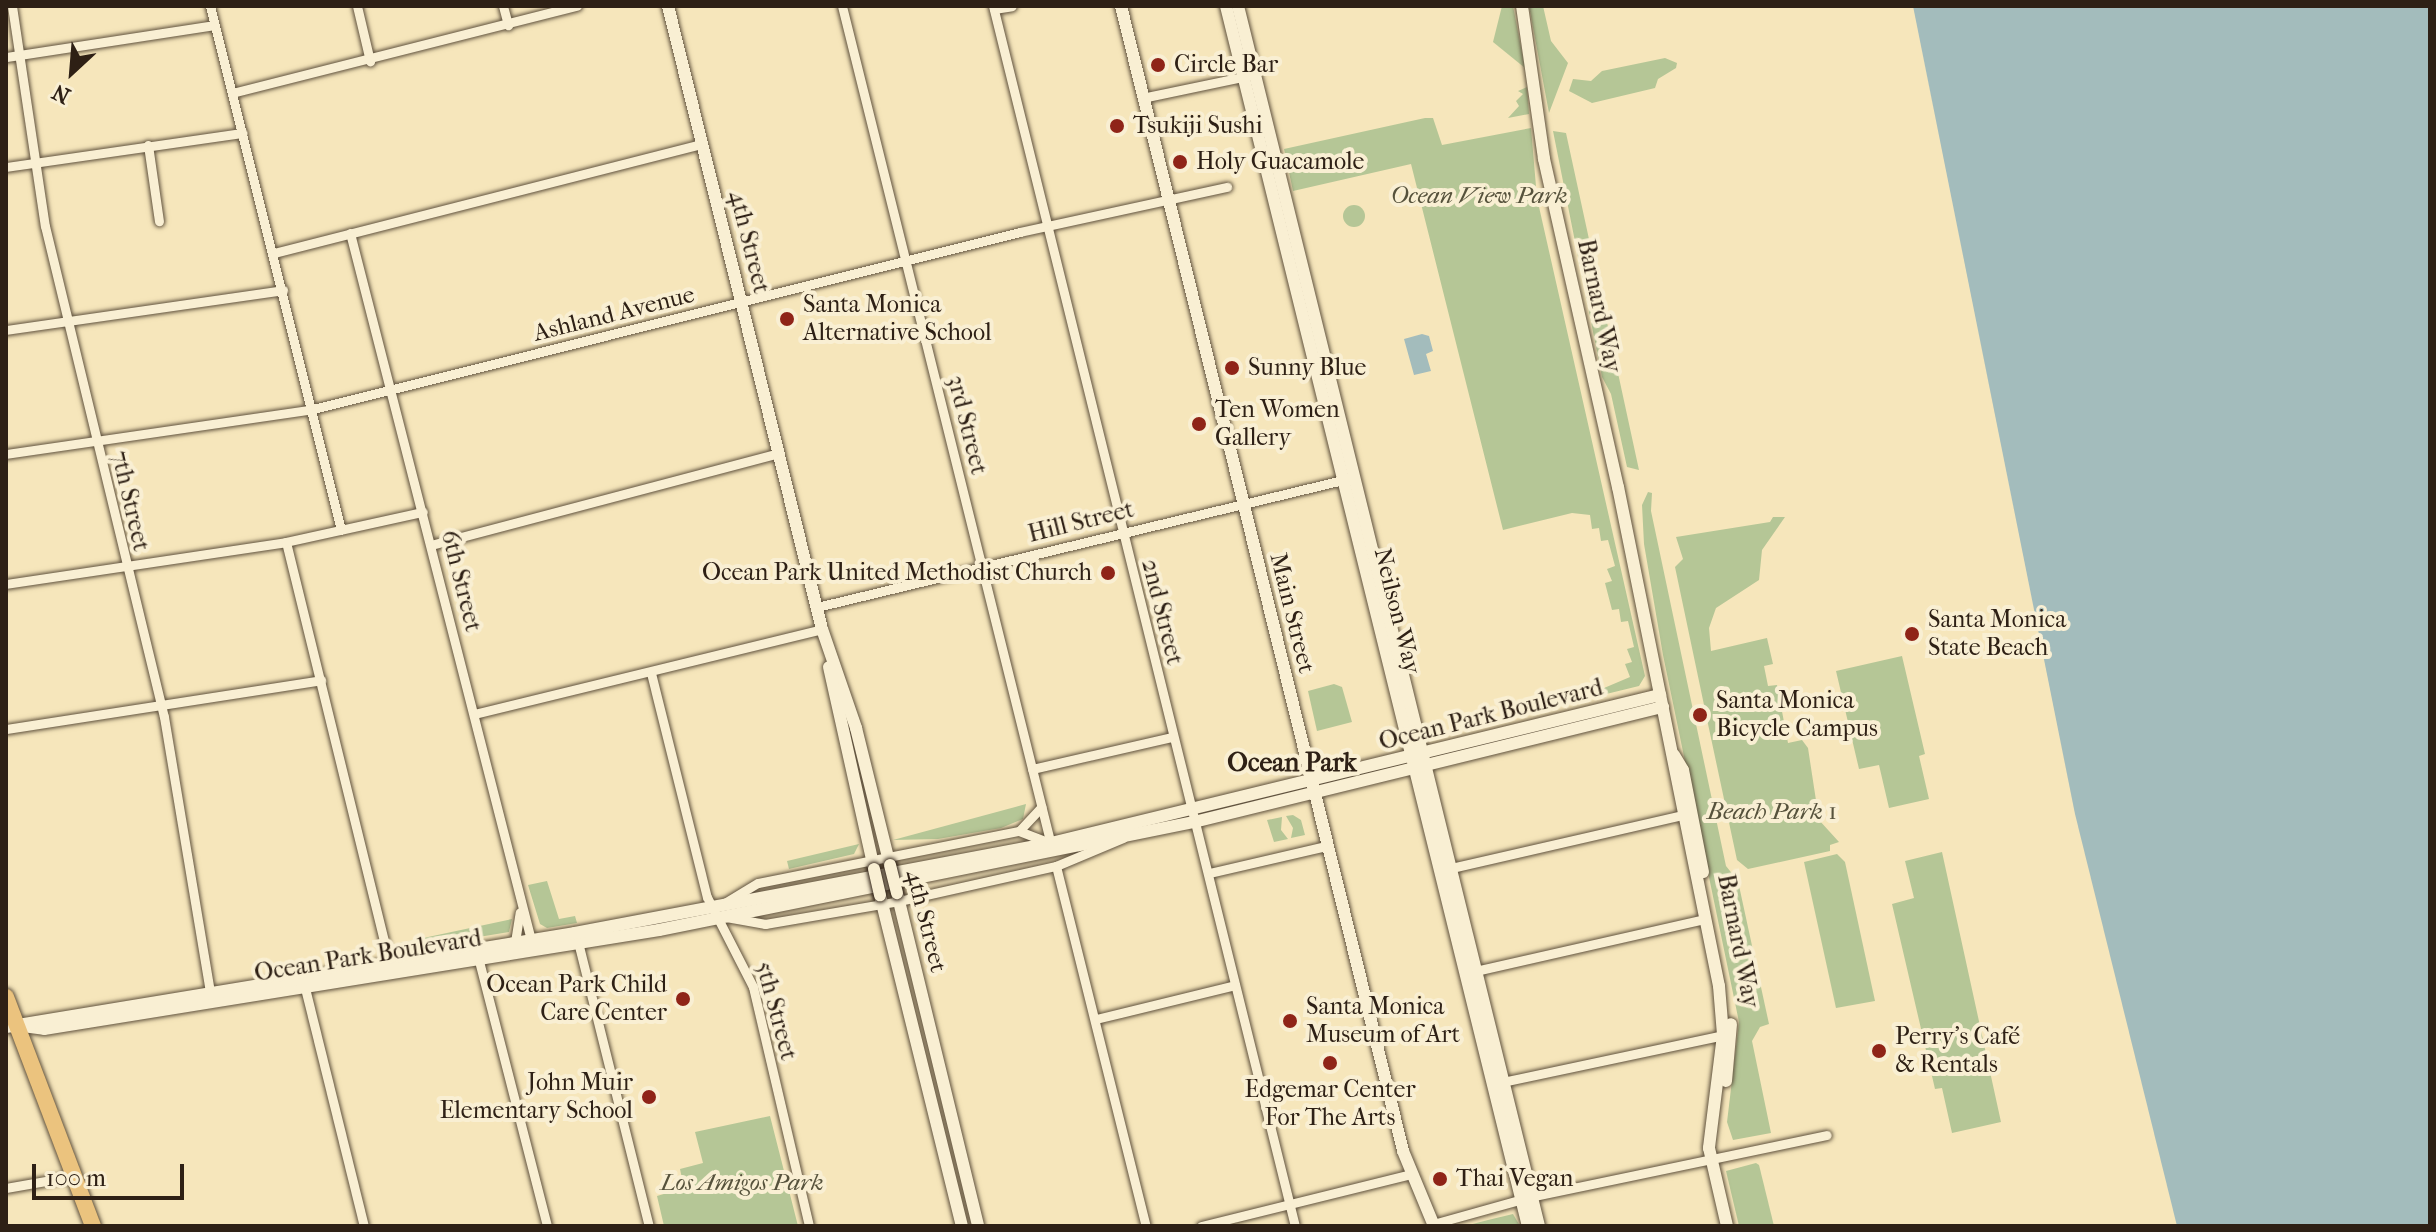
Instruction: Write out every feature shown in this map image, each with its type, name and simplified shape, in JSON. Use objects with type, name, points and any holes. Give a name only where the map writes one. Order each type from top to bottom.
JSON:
[{"type":"highway","points":[[6,997],[11,1026],[93,1226]]},
{"type":"street","name":"7th Street","points":[[12,6],[66,321],[160,705],[211,999]]},
{"type":"street","points":[[210,6],[341,530]]},
{"type":"street","points":[[357,6],[370,61]]},
{"type":"street","points":[[503,6],[508,25]]},
{"type":"street","points":[[232,93],[370,61],[577,6]]},
{"type":"street","name":"4th Street","points":[[668,6],[817,607],[873,865],[962,1226]]},
{"type":"street","name":"3rd Street","points":[[842,6],[1146,1226]]},
{"type":"street","points":[[994,8],[1012,6]]},
{"type":"street","name":"Main Street","points":[[1121,6],[1326,846],[1411,1174],[1434,1225]]},
{"type":"street","name":"Neilson Way","points":[[1226,6],[1249,76],[1349,478],[1470,972],[1491,1085],[1525,1198],[1539,1226]]},
{"type":"street","name":"Neilson Way","points":[[1238,6],[1249,76]]},
{"type":"street","name":"Barnard Way","points":[[1522,6],[1544,159],[1662,701],[1704,919],[1723,1035],[1709,1148],[1713,1159]]},
{"type":"street","name":"2nd Street","points":[[994,8],[1295,1226]]},
{"type":"street","points":[[6,57],[214,25]]},
{"type":"street","points":[[1142,98],[1249,76]]},
{"type":"street","points":[[6,167],[243,133]]},
{"type":"street","points":[[274,253],[702,144]]},
{"type":"street","points":[[148,145],[159,221]]},
{"type":"street","name":"Ashland Avenue","points":[[6,454],[313,409],[742,302],[1227,187]]},
{"type":"street","name":"6th Street","points":[[350,233],[531,940]]},
{"type":"street","points":[[6,330],[283,290]]},
{"type":"street","points":[[431,545],[779,453]]},
{"type":"street","name":"Hill Street","points":[[817,607],[1349,478]]},
{"type":"street","points":[[6,584],[286,542],[423,512]]},
{"type":"street","points":[[286,542],[390,964]]},
{"type":"street","points":[[474,714],[822,629]]},
{"type":"street","name":"4th Street","points":[[822,629],[856,728],[978,1226]]},
{"type":"street","name":"5th Street","points":[[651,673],[719,912],[753,987],[809,1226]]},
{"type":"street","points":[[6,729],[321,680]]},
{"type":"street","name":"Ocean Park Boulevard","points":[[719,912],[765,924],[898,897],[1313,786],[1662,701]]},
{"type":"street","points":[[1032,769],[1172,737]]},
{"type":"street","name":"Barnard Way","points":[[1673,755],[1687,791],[1729,1002],[1729,1055],[1713,1159]]},
{"type":"street","points":[[1041,807],[1019,831],[1053,854]]},
{"type":"street","points":[[1445,870],[1682,815]]},
{"type":"street","name":"Ocean Park Boulevard","points":[[211,999],[305,988],[349,976],[506,956],[719,912],[1053,854],[1193,817]]},
{"type":"street","name":"Ocean Park Boulevard","points":[[719,912],[758,883],[889,862],[1019,831]]},
{"type":"street","points":[[1209,873],[1326,846]]},
{"type":"street","points":[[522,905],[515,942],[479,961],[547,1226]]},
{"type":"street","points":[[1470,972],[1704,919]]},
{"type":"street","points":[[577,939],[649,1226]]},
{"type":"street","name":"Ocean Park Boulevard","points":[[11,1026],[44,1029],[386,971],[390,964],[515,942],[577,939]]},
{"type":"street","points":[[506,956],[531,947],[531,940]]},
{"type":"street","name":"Neilson Way","points":[[1470,972],[1505,1081],[1528,1226]]},
{"type":"street","points":[[1096,1019],[1235,985]]},
{"type":"street","points":[[305,988],[364,1226]]},
{"type":"street","points":[[1491,1085],[1723,1035]]},
{"type":"street","points":[[1434,1225],[1525,1198],[1827,1135]]},
{"type":"street","points":[[1713,1159],[1727,1226]]},
{"type":"street","points":[[1201,1226],[1411,1174]]},
{"type":"street","points":[[6,1188],[74,1176]]},
{"type":"green space","points":[[1502,6],[1513,6],[1525,68],[1493,42]]},
{"type":"green space","points":[[1529,6],[1543,6],[1551,41],[1568,63],[1549,113]]},
{"type":"green space","points":[[1665,58],[1677,63],[1676,68],[1658,79],[1655,88],[1592,103],[1569,91],[1573,79],[1591,81],[1602,71]]},
{"type":"green space","points":[[1527,87],[1529,114],[1508,118],[1519,106],[1516,101],[1523,94],[1518,91]]},
{"type":"green space","name":"Ocean View Park","points":[[1433,118],[1442,145],[1531,128],[1537,198],[1645,676],[1639,686],[1598,696],[1597,691],[1630,677],[1625,664],[1632,662],[1627,649],[1634,647],[1628,621],[1621,622],[1619,609],[1612,610],[1605,583],[1612,581],[1607,569],[1615,566],[1608,540],[1601,541],[1599,528],[1592,529],[1590,515],[1572,513],[1503,530],[1411,164],[1293,191],[1284,149]]},
{"type":"green space","points":[[1553,131],[1566,133],[1639,470],[1627,467],[1611,394],[1602,377]]},
{"type":"green space","points":[[1350,205],[1358,205],[1365,216],[1358,227],[1350,227],[1343,220],[1343,212]]},
{"type":"green space","points":[[1648,492],[1652,493],[1651,511],[1726,866],[1738,881],[1769,1024],[1760,1027],[1752,1041],[1771,1133],[1733,1140],[1727,1122],[1739,1022],[1663,655],[1644,544],[1642,505]]},
{"type":"green space","name":"Beach Park 1","points":[[1773,517],[1785,517],[1762,550],[1759,580],[1716,608],[1709,628],[1711,651],[1767,638],[1773,664],[1764,666],[1768,686],[1777,685],[1788,743],[1802,740],[1808,748],[1819,820],[1839,842],[1830,845],[1830,851],[1748,869],[1737,860],[1675,567],[1683,559],[1676,537],[1770,522]]},
{"type":"green space","points":[[1902,656],[1925,754],[1919,756],[1929,799],[1889,808],[1879,765],[1859,769],[1836,671]]},
{"type":"green space","points":[[1334,684],[1342,687],[1352,722],[1317,731],[1308,691]]},
{"type":"green space","points":[[1026,804],[1023,819],[1001,828],[938,839],[893,840]]},
{"type":"green space","points":[[1293,815],[1301,820],[1305,835],[1291,838],[1293,828],[1286,816]]},
{"type":"green space","points":[[1282,817],[1281,830],[1288,839],[1274,842],[1267,820]]},
{"type":"green space","points":[[859,844],[854,854],[789,869],[787,861]]},
{"type":"green space","points":[[1942,852],[2001,1122],[1952,1133],[1942,1088],[1935,1089],[1892,904],[1914,898],[1905,861]]},
{"type":"green space","points":[[1837,854],[1845,862],[1875,1001],[1836,1008],[1804,862]]},
{"type":"green space","points":[[547,881],[559,919],[575,916],[577,923],[547,928],[540,924],[528,885]]},
{"type":"green space","points":[[512,919],[509,932],[406,949],[400,943]]},
{"type":"green space","name":"Los Amigos Park","points":[[770,1116],[798,1226],[664,1226],[657,1196],[684,1188],[680,1169],[703,1163],[695,1132]]},
{"type":"green space","points":[[1756,1163],[1774,1226],[1739,1226],[1726,1171]]},
{"type":"green space","points":[[1513,1214],[1520,1226],[1465,1226],[1488,1220]]},
{"type":"water","points":[[1913,6],[2430,6],[2430,1226],[2177,1226],[2075,814]]},
{"type":"water","points":[[1422,334],[1429,336],[1433,351],[1426,354],[1431,371],[1414,375],[1404,339]]},
{"type":"place","name":"Circle Bar","points":[[1158,65]]},
{"type":"place","name":"Tsukiji Sushi","points":[[1117,126]]},
{"type":"place","name":"Holy Guacamole","points":[[1180,162]]},
{"type":"place","name":"Santa Monica Alternative School","points":[[787,319]]},
{"type":"place","name":"Sunny Blue","points":[[1232,368]]},
{"type":"place","name":"Ten Women Gallery","points":[[1199,424]]},
{"type":"place","name":"Ocean Park United Methodist Church","points":[[1108,573]]},
{"type":"place","name":"Santa Monica State Beach","points":[[1912,634]]},
{"type":"place","name":"Santa Monica Bicycle Campus","points":[[1700,715]]},
{"type":"place","name":"Ocean Park Child Care Center","points":[[683,999]]},
{"type":"place","name":"Santa Monica Museum of Art","points":[[1290,1021]]},
{"type":"place","name":"Perry's Café & Rentals","points":[[1879,1051]]},
{"type":"place","name":"Edgemar Center For The Arts","points":[[1330,1063]]},
{"type":"place","name":"John Muir Elementary School","points":[[649,1097]]},
{"type":"place","name":"Thai Vegan","points":[[1440,1179]]},
{"type":"district","name":"Ocean Park","points":[[1292,763]]}]
